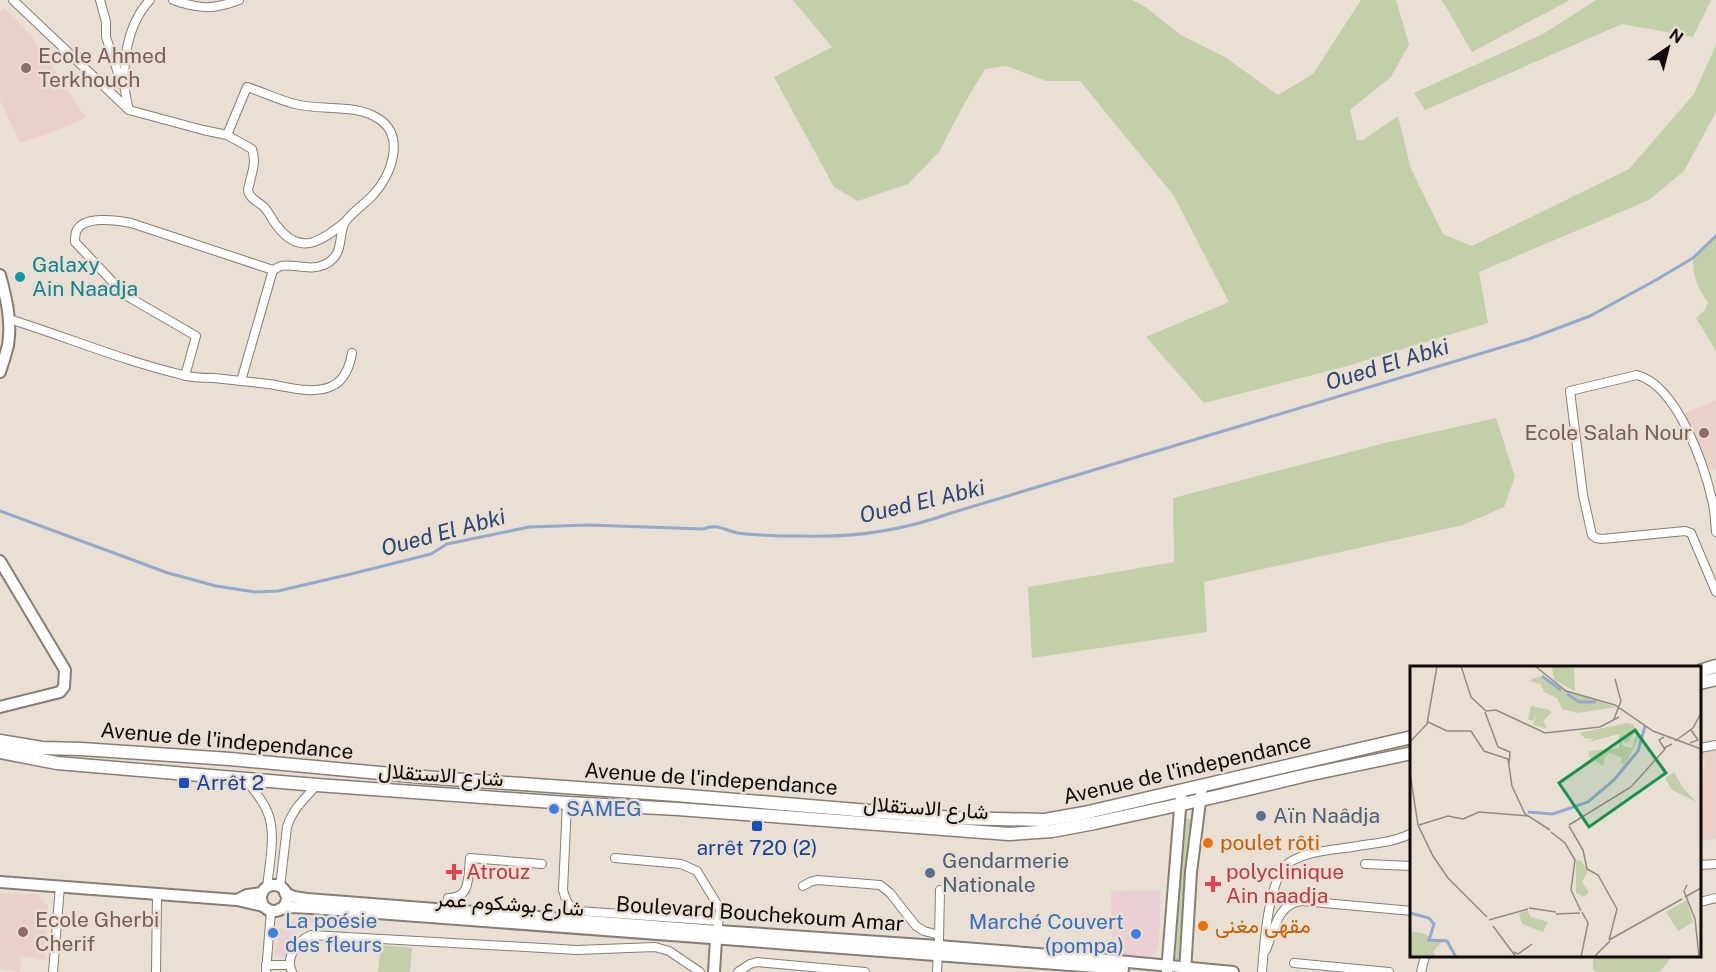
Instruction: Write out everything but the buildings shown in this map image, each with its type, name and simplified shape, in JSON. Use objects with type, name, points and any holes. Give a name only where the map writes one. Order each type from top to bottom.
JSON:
[{"type":"main road","points":[[1701,671],[1716,666]]},
{"type":"main road","points":[[1701,683],[1716,679]]},
{"type":"main road","points":[[0,733],[15,739],[81,749]]},
{"type":"main road","name":"Avenue de l'independance","points":[[0,741],[42,748],[218,758],[423,777],[953,818],[1045,820],[1410,737]]},
{"type":"main road","name":"شارع الاستقلال","points":[[0,752],[57,763],[317,785],[1009,834],[1052,831],[1095,824],[1410,753]]},
{"type":"street","points":[[13,0],[129,110],[227,135],[252,149],[255,158],[248,191],[251,197],[263,205],[286,236],[294,242],[316,241],[344,223],[374,195],[390,167],[394,150],[393,137],[389,129],[372,115],[296,104],[247,87],[227,135]]},
{"type":"street","points":[[100,0],[106,22],[106,37],[119,72],[129,110]]},
{"type":"street","points":[[126,99],[125,61],[128,41],[133,25],[150,0]]},
{"type":"street","points":[[173,0],[205,8],[223,6],[239,0]]},
{"type":"street","points":[[185,376],[196,336],[125,294],[75,242],[80,226],[90,221],[114,220],[131,223],[273,270],[282,266],[306,268],[325,264],[340,248],[344,223]]},
{"type":"street","points":[[241,381],[273,270]]},
{"type":"street","points":[[0,275],[9,319],[8,344],[0,372]]},
{"type":"street","points":[[9,319],[185,376],[315,390],[329,388],[338,383],[344,377],[352,353]]},
{"type":"street","points":[[1716,532],[1713,507],[1705,476],[1686,427],[1671,400],[1644,377],[1637,375],[1570,391],[1583,495],[1592,535],[1602,539],[1685,531],[1691,533],[1716,592]]},
{"type":"street","points":[[0,561],[56,653],[65,670],[66,679],[60,692],[0,707]]},
{"type":"street","points":[[1701,748],[1716,745]]},
{"type":"street","points":[[245,779],[261,799],[272,824],[265,890],[261,900],[271,909]]},
{"type":"street","points":[[271,909],[286,903],[283,890],[289,819],[317,785]]},
{"type":"street","points":[[1185,970],[1191,872],[1202,786]]},
{"type":"street","points":[[1182,790],[1179,804],[1168,970],[1233,972]]},
{"type":"street","points":[[567,803],[563,890],[565,899],[571,908],[718,930]]},
{"type":"street","points":[[1262,972],[1265,933],[1274,889],[1279,873],[1289,862],[1307,854],[1393,841],[1410,834]]},
{"type":"street","points":[[0,882],[237,900],[271,886],[294,897],[306,899],[446,914],[448,898],[456,898],[466,888],[470,858],[542,864]]},
{"type":"street","points":[[615,858],[681,864],[697,871],[720,909],[714,972]]},
{"type":"street","points":[[1365,864],[1410,866]]},
{"type":"street","points":[[1701,865],[1716,864]]},
{"type":"street","points":[[802,886],[817,880],[880,885],[890,893],[916,926],[938,945]]},
{"type":"street","points":[[53,972],[60,886]]},
{"type":"street","points":[[937,972],[940,890]]},
{"type":"street","points":[[156,972],[157,894]]},
{"type":"street","points":[[1701,902],[1716,898]]},
{"type":"street","name":"شارع بوشكوم عمر","points":[[237,900],[271,909],[291,907],[446,914],[938,945],[1076,965],[1168,970]]},
{"type":"street","points":[[1263,960],[1283,910],[1294,902],[1410,911]]},
{"type":"street","points":[[271,909],[266,968],[290,968],[290,956],[298,943],[311,935],[577,950],[655,947],[669,951],[700,972]]},
{"type":"street","points":[[1420,972],[1425,957]]},
{"type":"street","points":[[738,972],[757,962],[865,972]]},
{"type":"street","points":[[1294,963],[1389,972]]},
{"type":"shaded area","name":"Ecole Ahmed Terkhouch","points":[[4,8],[31,35],[86,118],[20,143],[0,100],[0,10]]},
{"type":"shaded area","name":"Ecole Salah Nour","points":[[1716,400],[1716,467],[1710,471],[1682,414]]},
{"type":"shaded area","points":[[1716,746],[1716,838],[1701,842],[1701,784],[1706,761],[1704,762],[1701,750]]},
{"type":"shaded area","points":[[1161,890],[1159,944],[1156,952],[1143,960],[1112,958],[1111,891]]},
{"type":"shaded area","name":"Ecole Gherbi Cherif","points":[[0,893],[38,894],[48,907],[45,960],[21,956],[20,972],[0,968]]},
{"type":"shaded area","points":[[302,915],[349,921],[350,929],[316,924],[301,928],[289,937],[284,959],[274,954],[280,929]]},
{"type":"green space","points":[[793,0],[1132,0],[1147,8],[1179,34],[1225,57],[1278,95],[1313,74],[1361,0],[1396,0],[1409,44],[1391,77],[1350,110],[1357,140],[1363,140],[1398,116],[1411,169],[1443,234],[1472,246],[1629,169],[1694,94],[1716,45],[1716,112],[1684,171],[1649,200],[1479,272],[1488,323],[1344,367],[1204,403],[1146,337],[1229,302],[1174,196],[1080,81],[1046,81],[1006,66],[985,69],[939,152],[908,184],[858,201],[834,187],[774,77],[832,47]]},
{"type":"green space","points":[[1442,0],[1570,0],[1472,52]]},
{"type":"green space","points":[[1596,0],[1711,0],[1693,37],[1622,24],[1425,110],[1414,93],[1543,34]]},
{"type":"green space","points":[[1716,236],[1716,351],[1696,318],[1705,310],[1708,302],[1696,282],[1693,258]]},
{"type":"green space","points":[[1496,418],[1515,477],[1504,507],[1463,525],[1204,582],[1207,632],[1032,658],[1028,587],[1174,562],[1173,498],[1389,442]]},
{"type":"green space","points":[[1186,819],[1192,819],[1181,960],[1175,959]]},
{"type":"green space","points":[[381,945],[412,948],[410,972],[378,972]]},
{"type":"green space","points":[[1593,957],[1672,957],[1659,972],[1597,972],[1593,969]]},
{"type":"waterway","name":"Oued El Abki","points":[[0,511],[168,573],[216,586],[255,592],[278,591],[351,574],[431,554],[447,544],[529,527],[589,525],[703,529],[713,527],[746,534],[786,536],[840,536],[878,532],[933,519],[1529,339],[1590,316],[1656,280],[1693,258],[1716,236]]},
{"type":"place","name":"Ecole Ahmed Terkhouch","points":[[26,68]]},
{"type":"place","name":"Galaxy Ain Naadja","points":[[20,277]]},
{"type":"place","name":"Ecole Salah Nour","points":[[1704,433]]},
{"type":"place","name":"Arrêt 2","points":[[184,783]]},
{"type":"place","name":"SAMEG","points":[[554,809]]},
{"type":"place","name":"Aïn Naâdja","points":[[1261,816]]},
{"type":"place","name":"arrêt 720 (2)","points":[[757,826]]},
{"type":"place","name":"poulet rôti","points":[[1208,843]]},
{"type":"place","name":"Atrouz","points":[[454,872]]},
{"type":"place","name":"Gendarmerie Nationale","points":[[930,873]]},
{"type":"place","name":"polyclinique Ain naadja","points":[[1213,884]]},
{"type":"place","name":"مقهى مغنى","points":[[1203,926]]},
{"type":"place","name":"Ecole Gherbi Cherif","points":[[23,932]]},
{"type":"place","name":"La poésie des fleurs","points":[[273,933]]},
{"type":"place","name":"Marché Couvert (pompa)","points":[[1136,934]]}]
